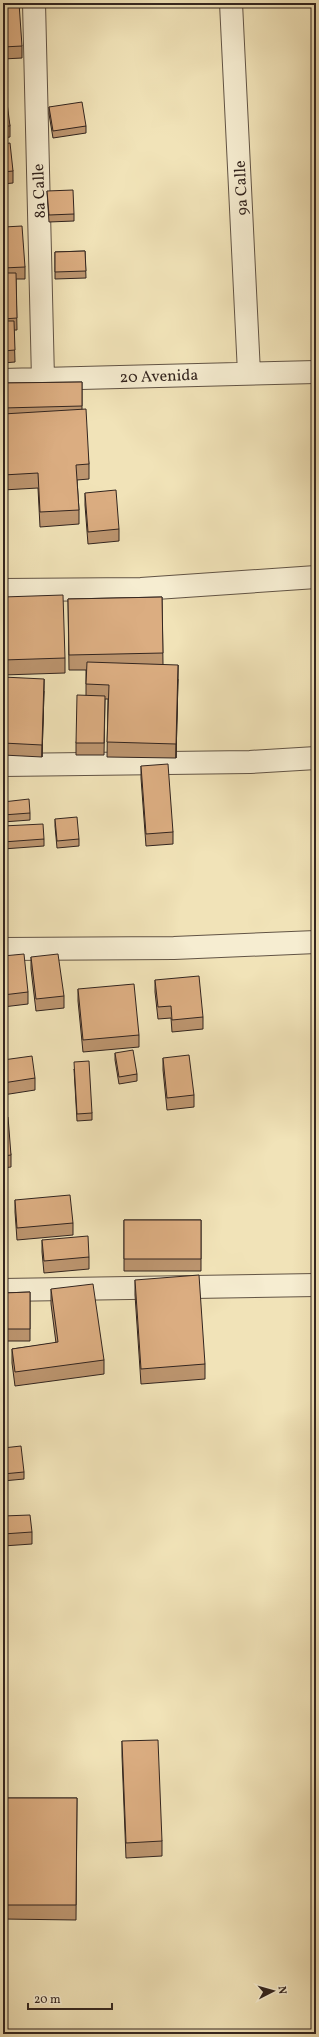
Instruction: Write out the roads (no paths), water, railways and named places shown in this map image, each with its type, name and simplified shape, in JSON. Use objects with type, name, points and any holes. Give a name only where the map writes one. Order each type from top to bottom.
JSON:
[{"type":"street","name":"8a Calle","points":[[34,3],[44,379]]},
{"type":"street","name":"9a Calle","points":[[231,3],[249,373]]},
{"type":"street","name":"20 Avenida","points":[[3,380],[316,372]]},
{"type":"street","points":[[3,590],[140,589],[316,578]]},
{"type":"street","points":[[3,765],[250,762],[316,758]]},
{"type":"street","points":[[3,949],[174,948],[316,942]]},
{"type":"street","points":[[3,1290],[316,1285]]}]
